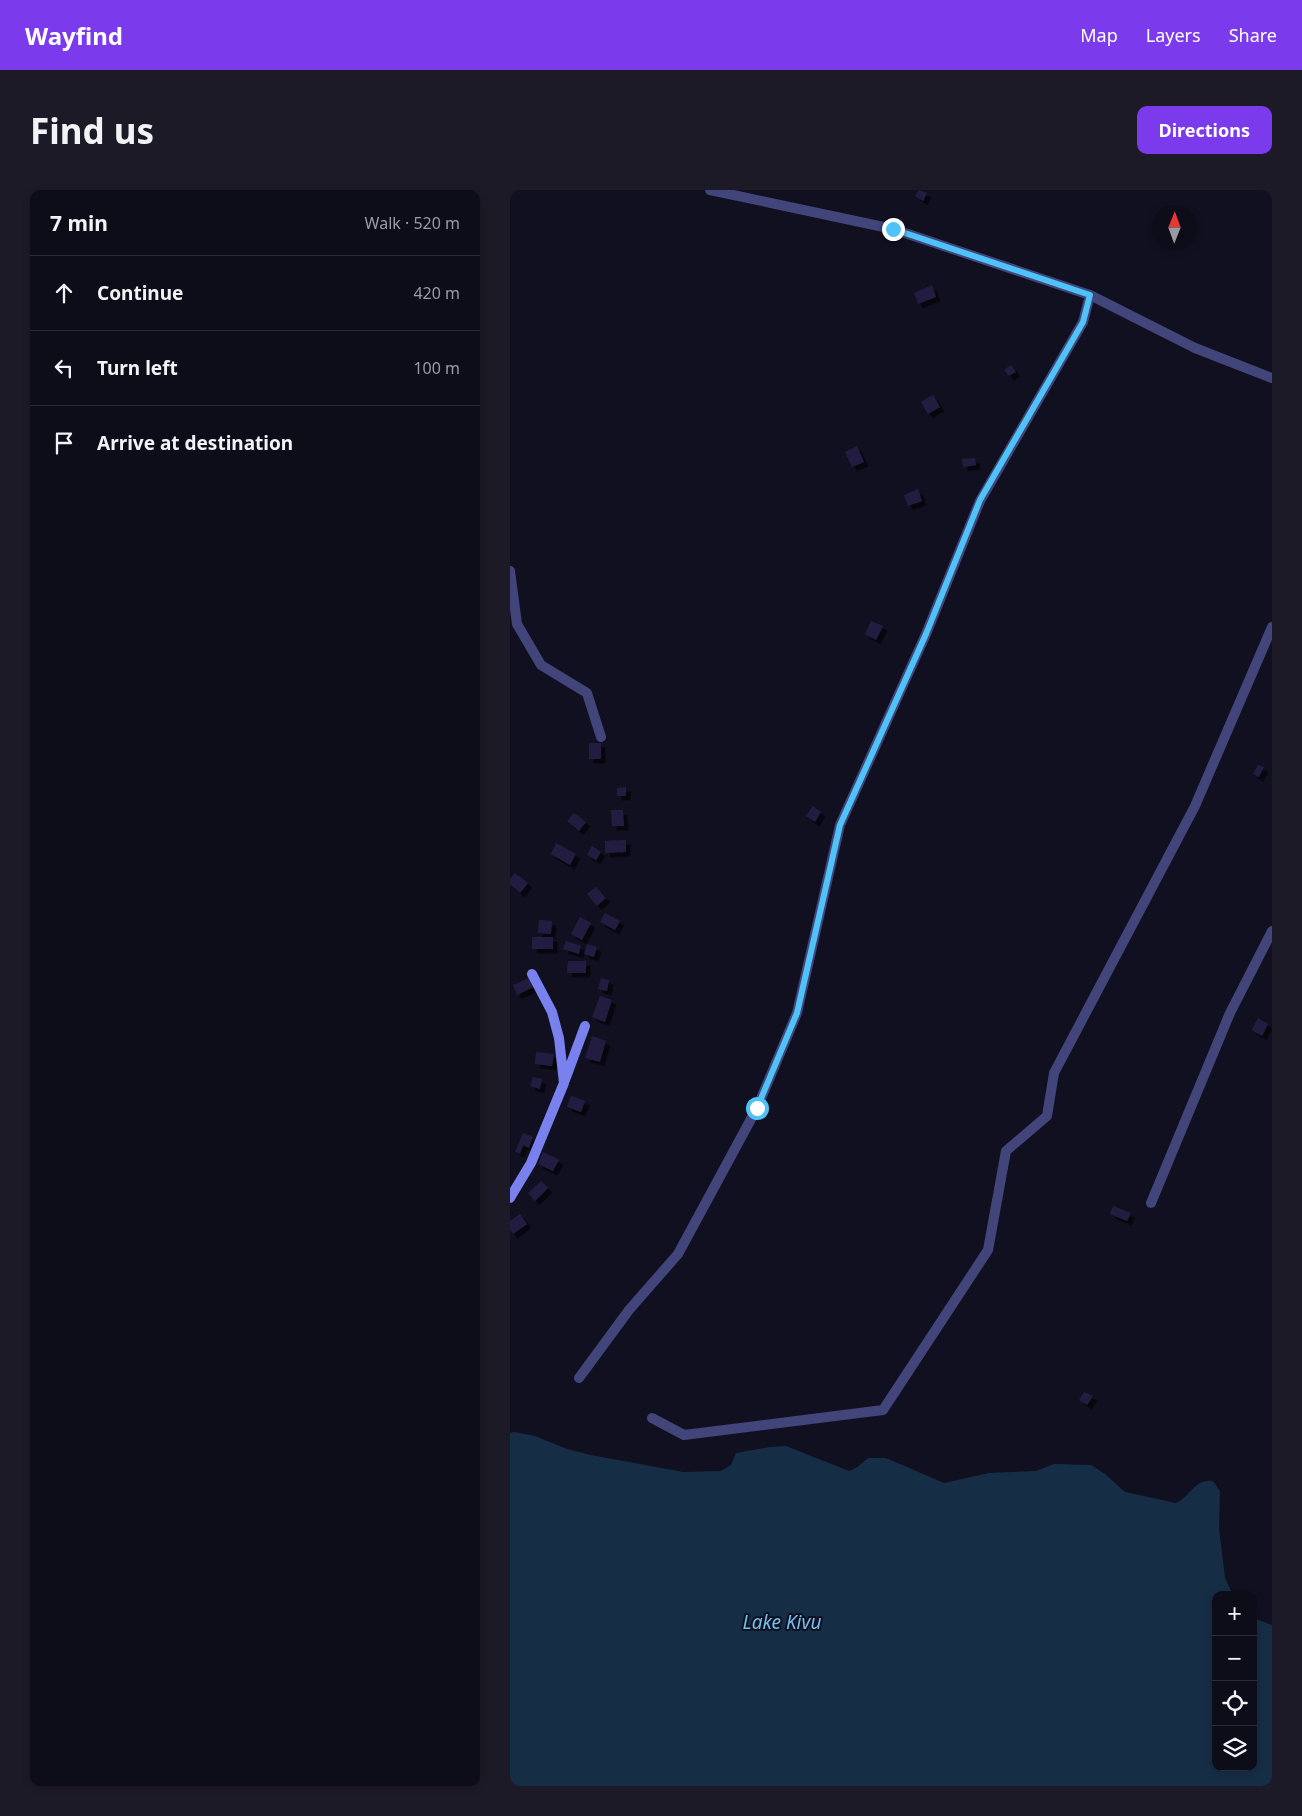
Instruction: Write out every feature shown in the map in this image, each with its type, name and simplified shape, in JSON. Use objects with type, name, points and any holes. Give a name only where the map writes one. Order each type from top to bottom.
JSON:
[{"type":"street","points":[[710,190],[893,229],[1090,295],[1195,348],[1272,378]]},
{"type":"street","points":[[579,1378],[629,1310],[678,1254],[757,1108],[797,1013],[840,825],[926,634],[980,500],[1083,322],[1090,295]]},
{"type":"street","points":[[510,571],[517,624],[541,664],[587,693],[601,737]]},
{"type":"street","points":[[652,1418],[684,1434],[883,1410],[988,1250],[1006,1151],[1047,1116],[1054,1072],[1195,806],[1272,627]]},
{"type":"street","points":[[1151,1203],[1230,1013],[1272,931]]},
{"type":"street","points":[[532,974],[552,1012],[559,1038],[564,1083]]},
{"type":"street","points":[[510,1198],[531,1163],[564,1083],[584,1026]]},
{"type":"water","name":"Lake Kivu","points":[[510,1433],[535,1436],[567,1449],[591,1455],[683,1472],[721,1471],[731,1465],[736,1453],[786,1446],[849,1471],[868,1458],[886,1458],[944,1483],[989,1473],[1036,1471],[1054,1464],[1091,1465],[1105,1474],[1125,1492],[1176,1503],[1202,1482],[1213,1481],[1220,1491],[1219,1528],[1225,1578],[1231,1591],[1212,1591],[1212,1771],[1257,1771],[1257,1619],[1272,1625],[1272,1786],[510,1786]]},
{"type":"building","points":[[919,190],[927,193],[923,201],[915,196]]},
{"type":"building","points":[[932,285],[936,297],[918,304],[914,293]]},
{"type":"building","points":[[1011,365],[1016,372],[1009,376],[1004,370]]},
{"type":"building","points":[[933,395],[940,407],[928,414],[921,402]]},
{"type":"building","points":[[857,446],[864,462],[852,467],[845,452]]},
{"type":"building","points":[[975,458],[976,465],[963,467],[962,459]]},
{"type":"building","points":[[918,489],[922,501],[908,506],[904,495]]},
{"type":"building","points":[[871,621],[883,626],[876,640],[865,634]]},
{"type":"building","points":[[589,743],[601,743],[601,759],[589,759]]},
{"type":"building","points":[[1258,765],[1264,767],[1259,777],[1253,774]]},
{"type":"building","points":[[626,787],[626,796],[617,796],[617,788]]},
{"type":"building","points":[[813,806],[821,812],[815,822],[806,816]]},
{"type":"building","points":[[611,810],[623,810],[624,826],[612,826]]},
{"type":"building","points":[[574,813],[586,822],[579,831],[567,821]]},
{"type":"building","points":[[626,840],[626,852],[605,853],[605,841]]},
{"type":"building","points":[[556,843],[576,854],[570,865],[551,854]]},
{"type":"building","points":[[592,846],[601,852],[596,860],[587,855]]},
{"type":"building","points":[[515,873],[528,883],[520,893],[510,884],[510,879]]},
{"type":"building","points":[[596,887],[606,898],[597,906],[587,894]]},
{"type":"building","points":[[605,913],[620,921],[615,930],[600,922]]},
{"type":"building","points":[[580,917],[591,923],[582,940],[571,934]]},
{"type":"building","points":[[539,920],[552,921],[551,934],[538,933]]},
{"type":"building","points":[[532,937],[553,937],[553,949],[532,949]]},
{"type":"building","points":[[566,941],[581,946],[579,954],[563,949]]},
{"type":"building","points":[[587,944],[597,947],[594,957],[584,954]]},
{"type":"building","points":[[568,961],[586,961],[586,973],[567,973]]},
{"type":"building","points":[[529,978],[533,987],[517,995],[513,985]]},
{"type":"building","points":[[601,978],[609,980],[607,991],[598,989]]},
{"type":"building","points":[[600,996],[612,1000],[605,1022],[592,1017]]},
{"type":"building","points":[[1258,1018],[1268,1024],[1262,1036],[1252,1030]]},
{"type":"building","points":[[592,1036],[606,1041],[600,1062],[585,1058]]},
{"type":"building","points":[[536,1052],[554,1054],[552,1066],[535,1064]]},
{"type":"building","points":[[533,1077],[542,1079],[540,1089],[530,1086]]},
{"type":"building","points":[[571,1096],[585,1101],[581,1112],[567,1107]]},
{"type":"building","points":[[523,1133],[533,1137],[529,1148],[523,1145],[520,1153],[515,1152]]},
{"type":"building","points":[[543,1152],[559,1160],[553,1171],[538,1164]]},
{"type":"building","points":[[541,1181],[548,1188],[535,1201],[528,1193]]},
{"type":"building","points":[[1113,1206],[1131,1213],[1127,1221],[1110,1214]]},
{"type":"building","points":[[520,1214],[527,1224],[513,1234],[510,1230],[510,1221]]},
{"type":"building","points":[[1084,1392],[1093,1396],[1087,1405],[1079,1400]]},
{"type":"route","points":[[757,1108],[797,1013],[840,825],[926,634],[980,500],[1083,322],[1090,295],[893,229]]}]
